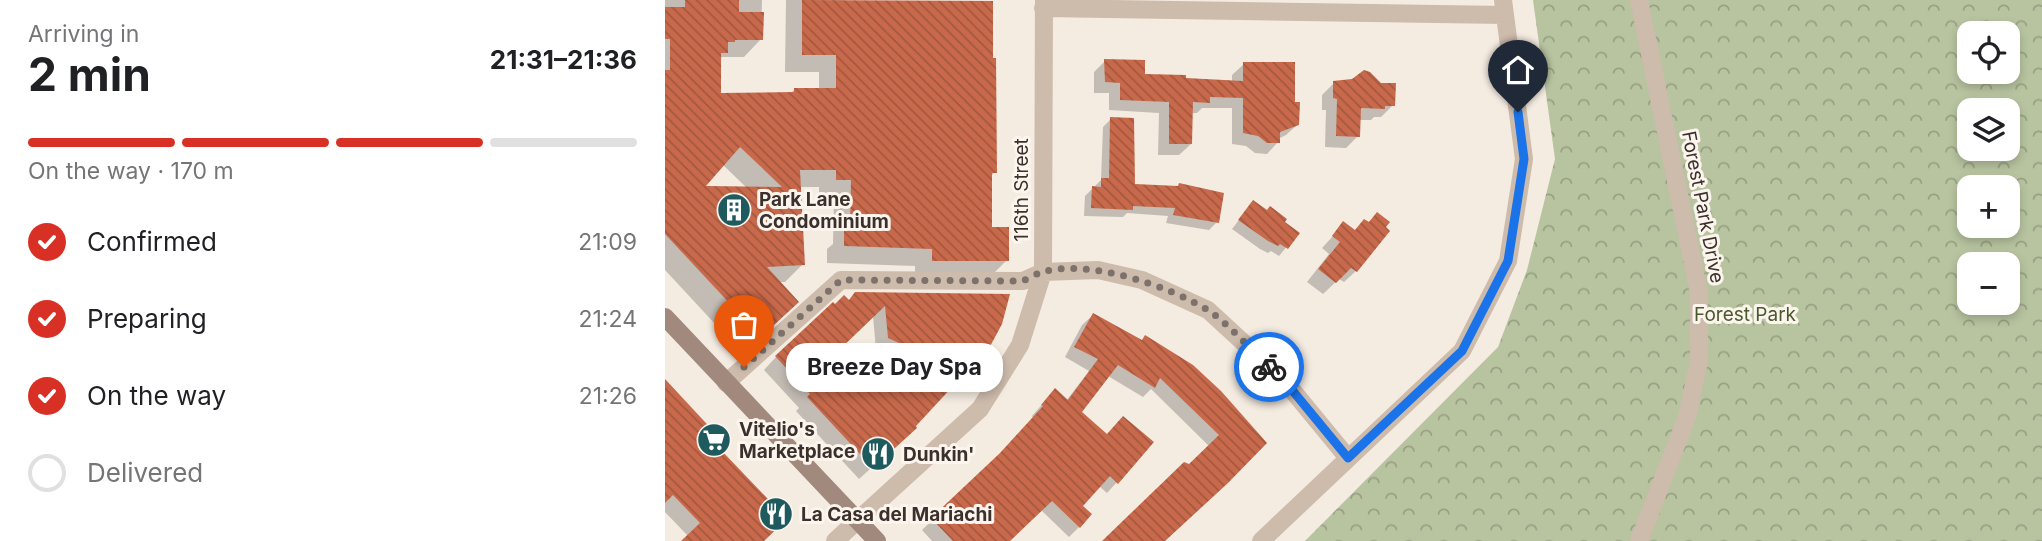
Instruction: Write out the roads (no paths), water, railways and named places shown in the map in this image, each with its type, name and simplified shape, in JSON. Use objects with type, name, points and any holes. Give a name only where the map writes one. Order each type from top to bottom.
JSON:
[{"type":"main road","points":[[665,317],[877,541]]},
{"type":"street","name":"Forest Park Drive","points":[[1639,0],[1699,293],[1699,361],[1687,417],[1639,541]]},
{"type":"street","points":[[1043,4],[1504,7],[1524,159],[1508,261],[1462,351],[1261,541]]},
{"type":"street","name":"116th Street","points":[[835,541],[980,409],[1020,345],[1043,272],[1043,4]]},
{"type":"street","points":[[726,383],[841,280],[1023,281],[1043,272],[1098,270],[1142,280],[1208,310],[1283,379],[1348,458]]},
{"type":"place","name":"Park Lane Condominium","points":[[734,210]]},
{"type":"place","name":"Breeze Day Spa","points":[[744,367]]},
{"type":"place","name":"Vitelio's Marketplace","points":[[714,440]]},
{"type":"place","name":"Dunkin'","points":[[878,454]]},
{"type":"place","name":"La Casa del Mariachi","points":[[776,514]]},
{"type":"park label","name":"Forest Park","points":[[1745,314]]}]
